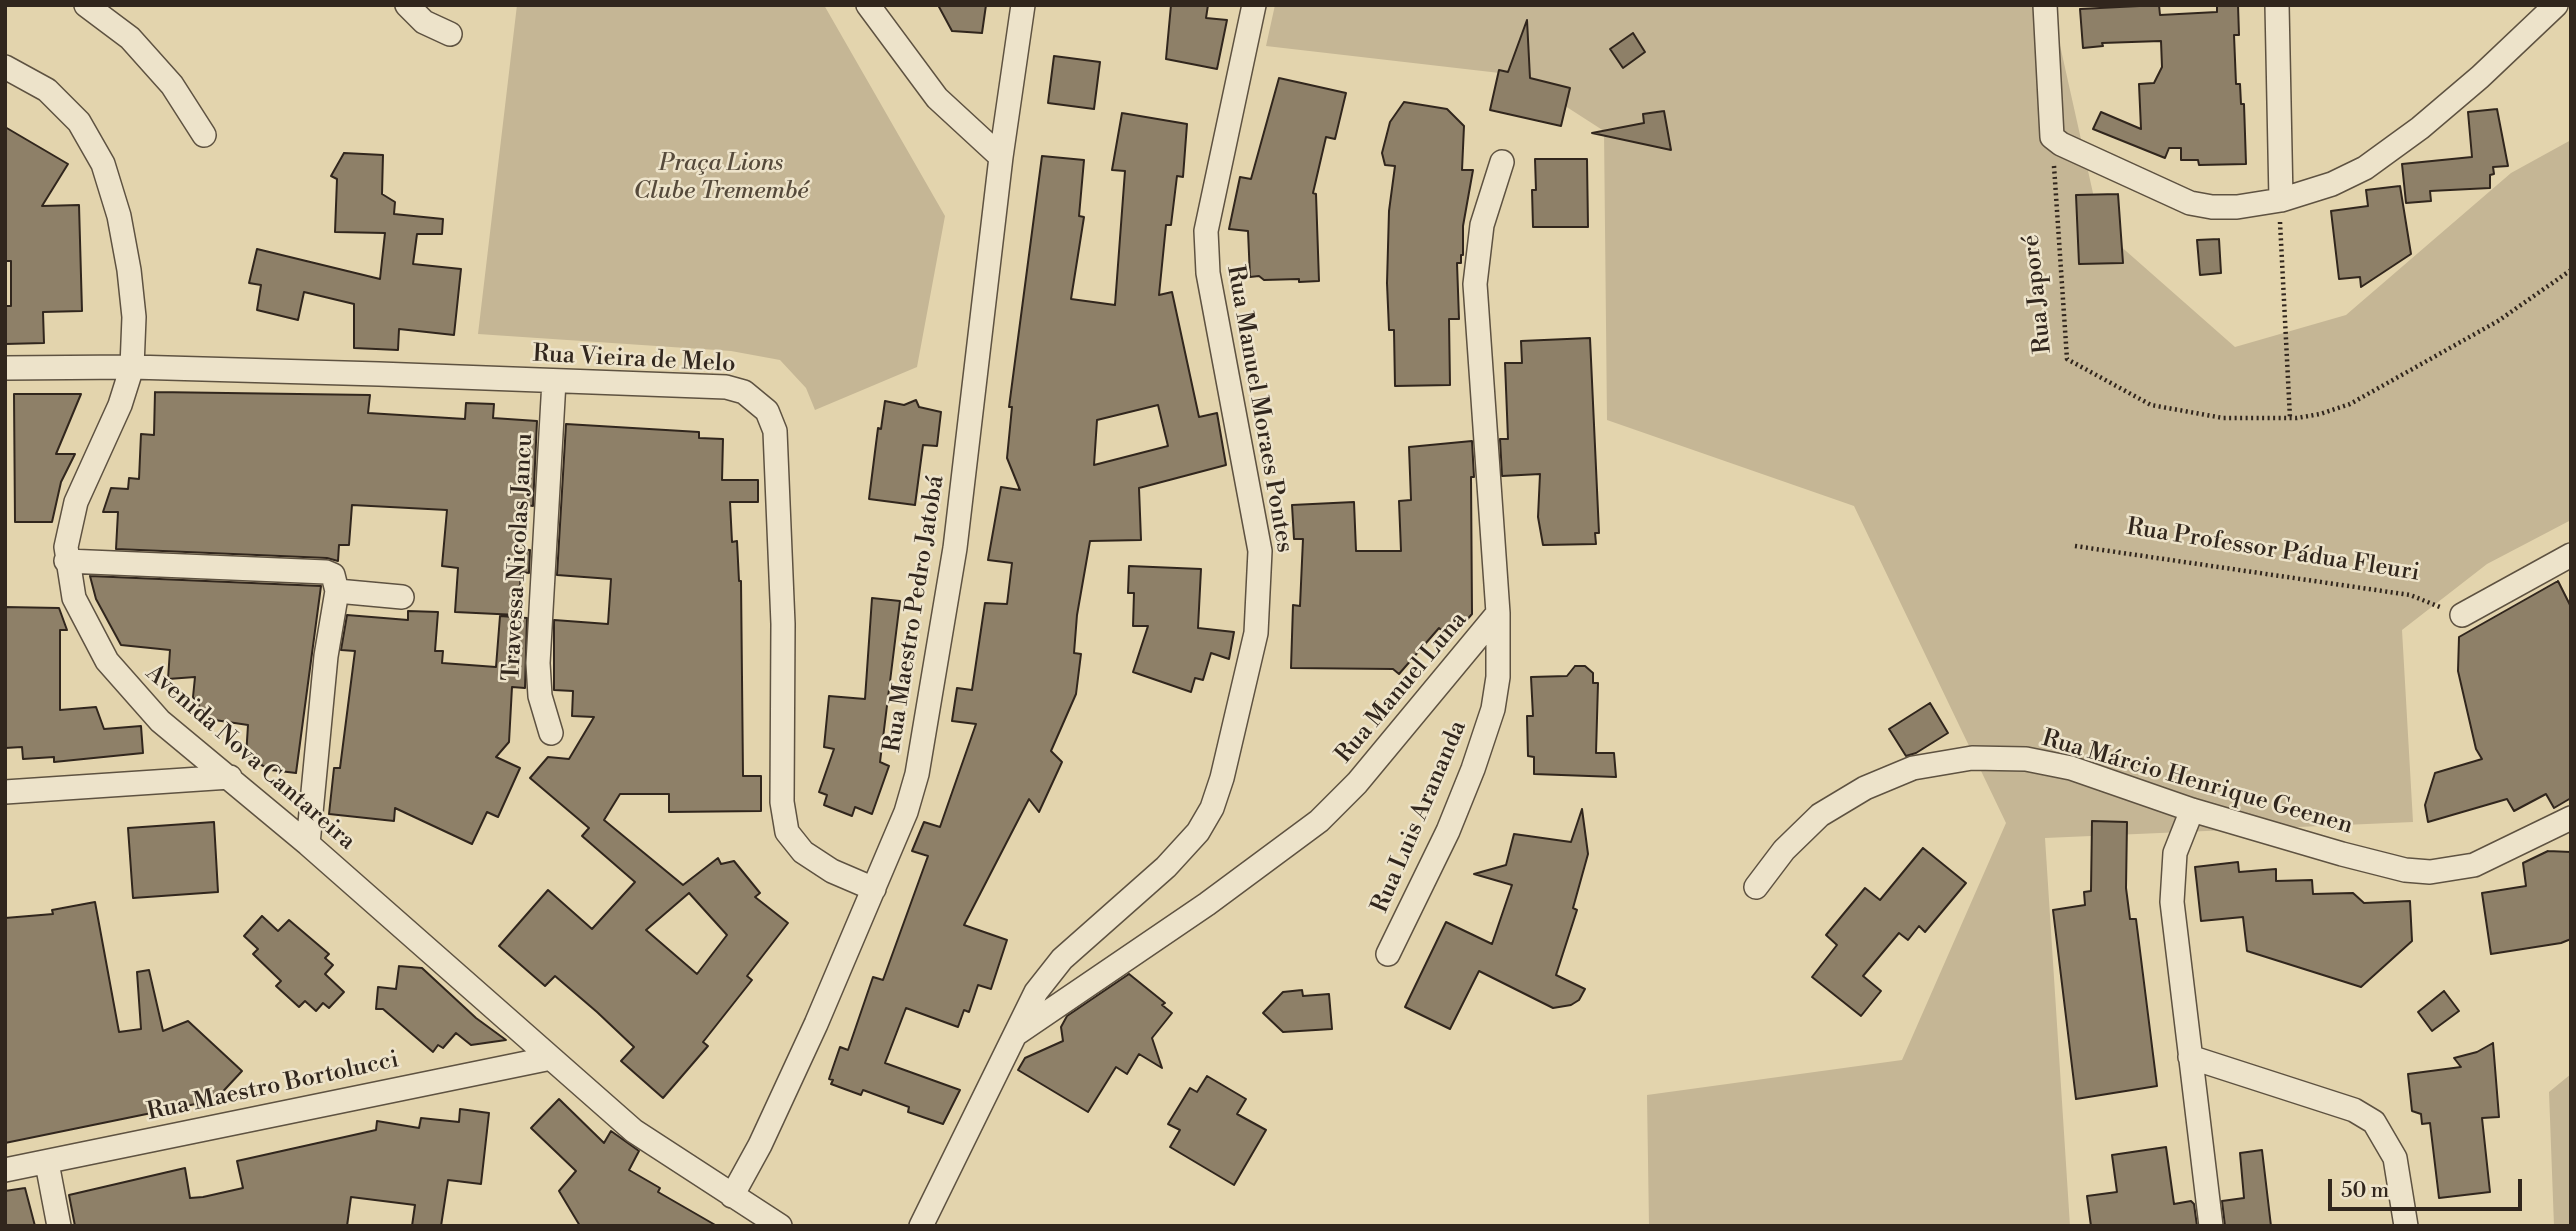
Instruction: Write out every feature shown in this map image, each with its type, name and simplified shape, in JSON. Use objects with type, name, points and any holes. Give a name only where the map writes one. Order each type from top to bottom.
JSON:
[{"type":"street","points":[[86,5],[130,38],[172,85],[204,135]]},
{"type":"street","points":[[407,5],[424,22],[450,34]]},
{"type":"street","points":[[868,5],[937,98],[1002,157]]},
{"type":"street","name":"Rua Maestro Pedro Jatobá","points":[[732,1196],[760,1145],[906,812],[927,726],[955,548],[1023,5]]},
{"type":"street","name":"Rua Manuel Moraes Pontes","points":[[921,1226],[1011,1038],[1036,992],[1062,959],[1167,867],[1198,832],[1212,808],[1222,778],[1256,634],[1260,551],[1208,273],[1206,231],[1254,5]]},
{"type":"street","points":[[2045,5],[2052,137],[2190,203],[2237,207],[2281,200],[2332,184],[2365,168],[2480,77],[2556,5]]},
{"type":"street","points":[[2277,5],[2281,200]]},
{"type":"street","name":"Avenida Nova Cantareira","points":[[5,67],[47,90],[79,122],[103,164],[119,216],[129,270],[134,317],[132,367],[120,405],[76,502],[66,547],[66,561],[74,598],[107,662],[160,721],[308,844],[634,1131],[780,1226]]},
{"type":"street","name":"Rua Manuel Luna","points":[[1011,1038],[1207,904],[1319,821],[1357,783],[1497,614],[1475,284],[1482,225],[1502,162]]},
{"type":"street","name":"Rua Vieira de Melo","points":[[5,368],[132,367],[726,387],[744,392],[767,411],[775,431],[782,624],[782,802],[787,832],[803,852],[832,871],[874,889]]},
{"type":"street","name":"Travessa Nicolas Jancu","points":[[551,733],[540,696],[538,663],[554,381]]},
{"type":"street","points":[[2462,615],[2571,555]]},
{"type":"street","points":[[66,561],[326,572],[333,575],[337,591],[326,656],[308,844]]},
{"type":"street","points":[[337,591],[402,597]]},
{"type":"street","name":"Rua Luis Arananda","points":[[1388,954],[1448,831],[1489,721],[1498,677],[1497,614]]},
{"type":"street","name":"Rua Márcio Henrique Geenen","points":[[1756,887],[1784,850],[1819,815],[1865,788],[1925,766],[1972,758],[2026,759],[2071,768],[2193,810],[2405,870],[2430,872],[2474,865],[2571,818]]},
{"type":"street","points":[[5,792],[230,777]]},
{"type":"street","points":[[2193,810],[2182,832],[2172,878],[2173,927],[2211,1226]]},
{"type":"street","points":[[2190,1057],[2354,1110],[2374,1122],[2395,1158],[2406,1226]]},
{"type":"street","name":"Rua Maestro Bortolucci","points":[[5,1170],[551,1058]]},
{"type":"street","points":[[47,1163],[59,1226]]},
{"type":"path","name":"Rua Japoré","points":[[2052,137],[2067,359],[2151,405],[2223,418],[2290,418],[2320,414],[2350,404],[2498,321],[2571,270]]},
{"type":"path","points":[[2281,200],[2290,418]]},
{"type":"path","name":"Rua Professor Pádua Fleuri","points":[[2075,546],[2410,595],[2462,615]]},
{"type":"green space","name":"Praça Lions Clube Tremembé","points":[[517,5],[824,5],[945,216],[917,367],[815,410],[806,388],[780,360],[731,351],[478,334]]},
{"type":"green space","points":[[1275,5],[2051,5],[2101,229],[2235,347],[2346,315],[2511,173],[2571,140],[2571,520],[2487,564],[2402,630],[2413,822],[2045,838],[2070,1226],[1649,1226],[1647,1095],[1902,1060],[2006,823],[1854,506],[1607,420],[1604,131],[1517,75],[1266,46]]},
{"type":"green space","points":[[2571,1074],[2571,1226],[2554,1226],[2549,1092]]},
{"type":"building","points":[[938,5],[986,5],[982,33],[952,31]]},
{"type":"building","points":[[1171,5],[1208,5],[1206,18],[1227,20],[1217,69],[1166,59]]},
{"type":"building","points":[[2159,5],[2160,15],[2217,12],[2217,5],[2238,5],[2239,35],[2234,35],[2236,84],[2240,84],[2241,104],[2244,104],[2246,164],[2199,165],[2198,160],[2181,160],[2181,148],[2169,148],[2165,158],[2093,129],[2101,112],[2141,129],[2139,84],[2154,83],[2162,67],[2161,41],[2102,43],[2103,46],[2083,48],[2080,9]]},
{"type":"building","points":[[1527,20],[1530,78],[1570,88],[1561,126],[1490,110],[1499,70],[1508,72]]},
{"type":"building","points":[[1633,33],[1645,52],[1623,68],[1610,49]]},
{"type":"building","points":[[1054,56],[1100,62],[1094,109],[1048,103]]},
{"type":"building","points":[[1279,78],[1346,93],[1335,139],[1326,137],[1313,193],[1316,194],[1319,281],[1264,280],[1259,276],[1250,277],[1248,231],[1229,229],[1240,177],[1251,179]]},
{"type":"building","points":[[1404,102],[1447,109],[1464,126],[1462,170],[1473,170],[1463,226],[1463,255],[1461,263],[1457,263],[1459,319],[1449,319],[1450,385],[1395,386],[1394,330],[1389,330],[1387,283],[1389,211],[1395,166],[1385,165],[1382,153],[1390,122]]},
{"type":"building","points":[[2497,109],[2508,166],[2493,167],[2490,188],[2430,191],[2431,201],[2406,203],[2402,164],[2472,157],[2468,112]]},
{"type":"building","points":[[1664,111],[1671,150],[1592,133],[1644,123],[1643,114]]},
{"type":"building","points":[[1122,113],[1187,124],[1183,177],[1177,176],[1171,225],[1166,225],[1159,295],[1172,292],[1199,417],[1217,413],[1226,465],[1139,488],[1141,540],[1090,541],[1077,615],[1074,653],[1081,654],[1076,694],[1051,751],[1062,762],[1039,812],[1029,799],[964,925],[1007,940],[991,989],[978,985],[969,1012],[964,1010],[958,1027],[906,1008],[885,1063],[960,1090],[943,1124],[908,1112],[909,1107],[863,1090],[861,1095],[831,1084],[833,1080],[829,1079],[840,1047],[848,1050],[873,977],[883,980],[928,856],[912,851],[924,822],[940,827],[976,724],[952,721],[957,688],[972,690],[985,603],[1007,604],[1012,563],[988,560],[1001,487],[1020,490],[1007,458],[1012,407],[1009,407],[1042,156],[1084,160],[1079,216],[1084,217],[1071,299],[1115,305],[1125,171],[1112,170]],"holes":[[[1158,405],[1168,446],[1094,465],[1097,420]]]},
{"type":"building","points":[[5,127],[68,164],[42,206],[79,205],[82,311],[43,312],[44,343],[5,344],[5,306],[11,306],[11,261],[5,261]]},
{"type":"building","points":[[344,153],[383,155],[382,194],[395,202],[394,214],[443,219],[442,234],[417,234],[413,264],[461,269],[454,335],[399,329],[398,350],[354,348],[354,304],[304,292],[298,320],[257,310],[261,285],[249,283],[257,249],[380,279],[385,233],[335,232],[337,179],[331,176]]},
{"type":"building","points":[[1535,159],[1587,159],[1588,227],[1533,227]]},
{"type":"building","points":[[2400,186],[2411,254],[2361,287],[2360,277],[2339,279],[2331,211],[2368,206],[2366,190]]},
{"type":"building","points":[[2118,194],[2123,263],[2079,264],[2076,195]]},
{"type":"building","points":[[2219,239],[2221,273],[2200,275],[2197,240]]},
{"type":"building","points":[[1590,338],[1599,533],[1595,533],[1596,544],[1543,545],[1538,517],[1540,474],[1502,476],[1500,439],[1508,439],[1505,363],[1522,363],[1521,341]]},
{"type":"building","points":[[155,392],[370,395],[368,413],[465,419],[466,403],[494,404],[493,418],[537,421],[533,506],[519,504],[515,549],[530,550],[529,573],[521,572],[518,615],[455,612],[458,568],[442,566],[447,510],[352,505],[349,545],[339,545],[338,561],[327,558],[116,549],[118,512],[103,512],[111,488],[128,489],[129,478],[139,479],[141,434],[154,435]]},
{"type":"building","points":[[14,394],[81,394],[56,454],[75,454],[61,482],[52,522],[15,522]]},
{"type":"building","points":[[916,400],[919,407],[941,412],[937,446],[923,445],[915,505],[869,499],[878,428],[881,429],[885,401],[904,405]]},
{"type":"building","points":[[566,424],[699,432],[699,438],[723,439],[722,480],[758,480],[758,502],[730,502],[732,542],[737,541],[741,581],[743,776],[761,776],[761,811],[669,812],[669,794],[620,794],[604,820],[683,885],[718,858],[721,864],[734,861],[760,893],[755,897],[788,923],[747,976],[752,980],[703,1042],[708,1046],[663,1098],[621,1061],[634,1047],[597,1012],[555,976],[545,986],[499,946],[548,890],[592,929],[635,882],[582,836],[589,828],[530,778],[548,757],[569,759],[594,717],[572,716],[573,691],[554,690],[554,620],[608,624],[611,579],[557,575]],"holes":[[[689,893],[727,935],[697,974],[646,930]]]},
{"type":"building","points":[[1472,441],[1472,614],[1451,638],[1439,628],[1399,674],[1393,669],[1291,668],[1293,605],[1300,606],[1303,539],[1294,539],[1292,505],[1354,502],[1356,551],[1401,551],[1399,501],[1411,500],[1409,447]]},
{"type":"building","points":[[1129,566],[1201,569],[1198,628],[1234,632],[1229,659],[1211,653],[1203,680],[1195,678],[1191,692],[1133,672],[1148,626],[1133,626],[1134,593],[1128,593]]},
{"type":"building","points":[[90,576],[321,586],[296,773],[271,770],[246,757],[248,725],[208,719],[193,697],[195,677],[168,679],[170,650],[121,645],[96,599]]},
{"type":"building","points":[[2558,581],[2571,607],[2571,798],[2554,808],[2546,794],[2514,811],[2507,799],[2428,822],[2425,805],[2435,773],[2482,759],[2476,749],[2458,671],[2459,637]]},
{"type":"building","points":[[872,598],[900,601],[880,762],[889,766],[872,814],[855,807],[852,816],[824,805],[827,795],[819,792],[834,749],[824,747],[829,696],[865,699]]},
{"type":"building","points":[[5,607],[59,608],[67,630],[60,630],[60,710],[96,707],[104,729],[141,726],[143,753],[54,762],[54,757],[23,759],[22,747],[5,748]]},
{"type":"building","points":[[408,611],[438,612],[435,651],[443,651],[442,663],[496,667],[500,616],[527,618],[525,688],[512,687],[509,742],[496,757],[520,768],[498,817],[487,812],[472,844],[395,808],[394,821],[329,814],[334,768],[340,768],[355,651],[341,650],[347,615],[408,620]]},
{"type":"building","points":[[1575,666],[1585,666],[1593,673],[1593,683],[1598,683],[1596,753],[1614,753],[1616,777],[1534,774],[1534,757],[1528,756],[1527,716],[1533,716],[1531,677],[1567,676]]},
{"type":"building","points":[[1930,703],[1948,733],[1916,753],[1906,756],[1889,729]]},
{"type":"building","points":[[1582,809],[1588,854],[1573,908],[1577,910],[1556,975],[1585,989],[1579,1000],[1571,1005],[1553,1008],[1479,971],[1450,1029],[1405,1007],[1446,922],[1492,944],[1512,885],[1474,874],[1506,865],[1514,834],[1571,842]]},
{"type":"building","points":[[2092,821],[2127,822],[2126,888],[2130,919],[2136,919],[2157,1086],[2076,1099],[2053,910],[2085,905],[2084,892],[2091,891]]},
{"type":"building","points":[[214,822],[218,892],[133,898],[128,828]]},
{"type":"building","points":[[1923,848],[1966,883],[1925,932],[1919,926],[1908,940],[1899,933],[1863,976],[1881,991],[1861,1016],[1812,977],[1837,945],[1826,935],[1865,888],[1880,900]]},
{"type":"building","points":[[2548,851],[2571,852],[2571,939],[2491,954],[2482,893],[2526,886],[2523,863]]},
{"type":"building","points":[[2238,862],[2239,872],[2276,869],[2276,881],[2312,880],[2313,894],[2353,893],[2364,903],[2410,901],[2412,941],[2361,987],[2247,951],[2243,917],[2201,921],[2195,867]]},
{"type":"building","points":[[95,902],[119,1032],[141,1029],[137,972],[149,970],[163,1031],[188,1021],[242,1071],[215,1100],[5,1143],[5,918],[53,914],[52,910]]},
{"type":"building","points":[[262,916],[278,931],[289,920],[329,954],[325,958],[333,965],[325,974],[344,992],[329,1008],[323,1003],[316,1011],[305,1001],[299,1007],[276,986],[281,981],[253,954],[258,949],[244,936]]},
{"type":"building","points":[[399,966],[422,968],[476,1018],[506,1040],[471,1045],[456,1033],[443,1048],[438,1045],[433,1052],[383,1009],[376,1009],[378,987],[396,989]]},
{"type":"building","points":[[1129,974],[1165,1003],[1162,1005],[1172,1013],[1152,1038],[1162,1068],[1139,1054],[1127,1074],[1116,1067],[1088,1112],[1018,1070],[1025,1058],[1063,1041],[1061,1027],[1067,1016]]},
{"type":"building","points":[[1302,990],[1303,996],[1329,994],[1332,1029],[1283,1032],[1263,1013],[1283,992]]},
{"type":"building","points":[[2444,991],[2459,1011],[2432,1031],[2418,1012]]},
{"type":"building","points":[[2493,1043],[2499,1117],[2482,1118],[2490,1192],[2439,1198],[2430,1123],[2422,1124],[2421,1114],[2412,1111],[2408,1074],[2461,1067],[2454,1058],[2477,1052]]},
{"type":"building","points":[[1207,1076],[1246,1099],[1237,1114],[1266,1130],[1234,1185],[1170,1147],[1180,1130],[1168,1124],[1190,1088],[1197,1092]]},
{"type":"building","points":[[559,1099],[604,1143],[611,1131],[639,1151],[629,1170],[660,1188],[658,1192],[717,1226],[580,1226],[559,1191],[576,1171],[531,1128]]},
{"type":"building","points":[[460,1109],[489,1113],[481,1184],[448,1180],[441,1226],[412,1226],[415,1205],[351,1197],[347,1226],[75,1226],[69,1195],[185,1168],[190,1198],[203,1197],[243,1188],[237,1161],[376,1130],[377,1121],[419,1128],[421,1118],[459,1122]]},
{"type":"building","points":[[2166,1147],[2174,1204],[2191,1201],[2194,1204],[2197,1226],[2091,1226],[2087,1196],[2117,1192],[2112,1155]]},
{"type":"building","points":[[2262,1150],[2271,1226],[2225,1226],[2222,1201],[2244,1198],[2240,1153]]},
{"type":"building","points":[[25,1188],[35,1226],[5,1226],[5,1191]]}]
